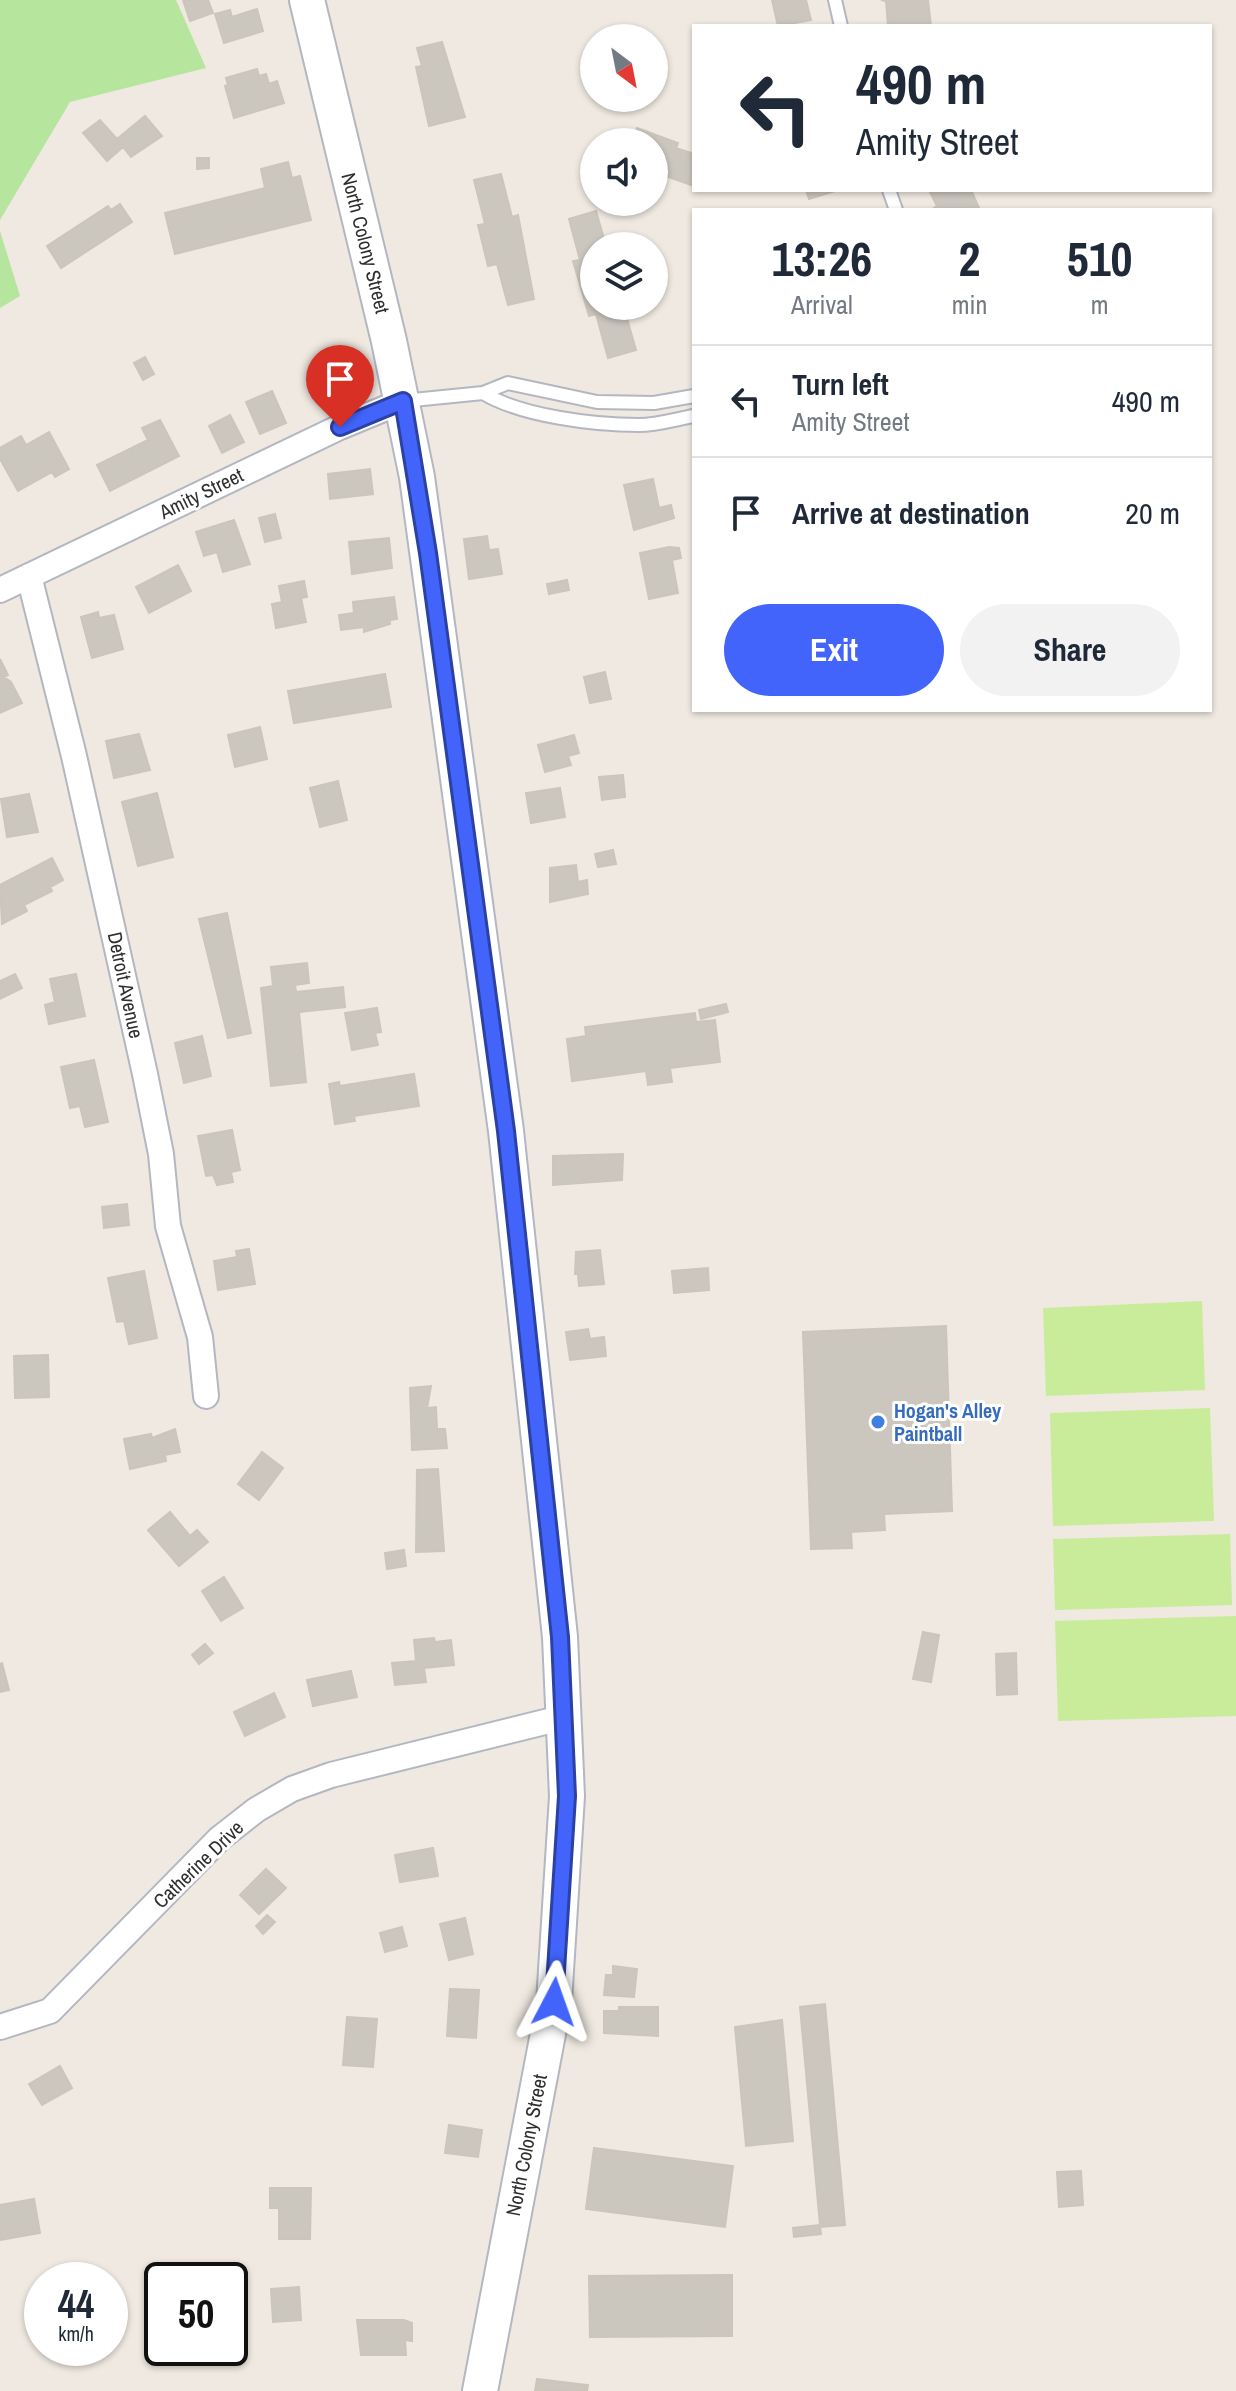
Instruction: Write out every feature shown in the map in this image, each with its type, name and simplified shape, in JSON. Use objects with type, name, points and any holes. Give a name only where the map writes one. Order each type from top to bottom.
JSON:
[{"type":"main road","name":"North Colony Street","points":[[307,0],[403,401],[428,553],[506,1131],[565,1717],[565,1853],[554,2002],[480,2391]]},
{"type":"street","name":"Amity Street","points":[[0,590],[299,446],[403,401]]},
{"type":"street","name":"Detroit Avenue","points":[[29,576],[78,770],[145,1074],[161,1154],[168,1226],[200,1337],[206,1396]]},
{"type":"street","name":"Catherine Drive","points":[[0,2027],[50,2011],[219,1839],[256,1810],[292,1789],[331,1775],[565,1717]]},
{"type":"lane","points":[[835,0],[841,24]]},
{"type":"lane","points":[[403,401],[483,393],[508,383],[597,402],[654,403],[692,396],[690,417],[642,425],[590,422],[501,403],[483,393]]},
{"type":"green space","points":[[0,0],[176,0],[206,68],[70,102],[0,220]]},
{"type":"green space","points":[[0,231],[20,296],[0,308]]},
{"type":"green space","points":[[1202,1301],[1205,1390],[1046,1396],[1043,1308]]},
{"type":"green space","points":[[1210,1408],[1214,1521],[1053,1526],[1050,1413]]},
{"type":"green space","points":[[1230,1534],[1232,1605],[1055,1610],[1053,1539]]},
{"type":"green space","points":[[1236,1616],[1236,1716],[1058,1721],[1055,1621]]},
{"type":"building","points":[[183,0],[208,0],[213,13],[190,21]]},
{"type":"building","points":[[772,0],[806,0],[811,20],[778,24]]},
{"type":"building","points":[[881,0],[928,0],[931,24],[888,24],[886,1]]},
{"type":"building","points":[[257,9],[263,31],[224,43],[215,14],[230,10],[232,17]]},
{"type":"building","points":[[442,42],[465,117],[429,126],[416,67],[422,66],[417,48]]},
{"type":"building","points":[[257,69],[259,76],[266,74],[269,84],[277,81],[284,103],[234,118],[225,86],[228,85],[226,78]]},
{"type":"building","points":[[145,116],[162,136],[131,157],[123,147],[107,161],[83,133],[100,120],[117,139]]},
{"type":"building","points":[[668,139],[678,143],[676,148],[692,153],[692,185],[668,177]]},
{"type":"building","points":[[197,158],[209,158],[209,168],[197,169]]},
{"type":"building","points":[[288,162],[292,178],[300,176],[311,220],[175,254],[165,213],[265,188],[261,169]]},
{"type":"building","points":[[501,174],[512,217],[518,215],[534,299],[508,305],[497,264],[488,266],[478,225],[485,224],[474,180]]},
{"type":"building","points":[[807,192],[832,192],[809,199]]},
{"type":"building","points":[[930,192],[972,192],[979,208],[934,208],[937,206]]},
{"type":"building","points":[[120,204],[132,222],[61,268],[47,246],[108,206],[111,210]]},
{"type":"building","points":[[597,216],[602,232],[580,232],[580,260],[569,219]]},
{"type":"building","points":[[580,260],[580,285],[573,261]]},
{"type":"building","points":[[598,320],[627,320],[636,350],[608,358]]},
{"type":"building","points":[[145,357],[154,374],[143,380],[134,363]]},
{"type":"building","points":[[272,391],[286,423],[260,434],[246,402]]},
{"type":"building","points":[[230,415],[244,442],[222,453],[209,426]]},
{"type":"building","points":[[160,420],[179,456],[110,491],[97,465],[148,440],[142,428]]},
{"type":"building","points":[[49,432],[69,469],[55,477],[52,472],[18,491],[0,459],[0,448],[21,436],[26,445]]},
{"type":"building","points":[[370,469],[373,494],[330,499],[328,474]]},
{"type":"building","points":[[653,479],[659,508],[671,505],[674,518],[634,530],[624,485]]},
{"type":"building","points":[[275,514],[281,538],[265,542],[259,518]]},
{"type":"building","points":[[234,520],[250,564],[223,572],[217,552],[204,556],[196,532]]},
{"type":"building","points":[[487,536],[489,550],[498,549],[502,574],[469,579],[464,539]]},
{"type":"building","points":[[389,538],[392,568],[352,574],[349,542]]},
{"type":"building","points":[[679,548],[681,558],[672,560],[678,593],[649,599],[640,553]]},
{"type":"building","points":[[178,565],[191,591],[149,613],[136,587]]},
{"type":"building","points":[[567,580],[569,590],[549,594],[547,584]]},
{"type":"building","points":[[304,581],[307,597],[301,598],[306,622],[276,628],[272,604],[282,602],[279,586]]},
{"type":"building","points":[[394,597],[397,619],[390,620],[390,624],[364,632],[364,627],[341,630],[339,615],[354,613],[353,602]]},
{"type":"building","points":[[98,612],[99,618],[114,615],[123,649],[92,658],[81,617]]},
{"type":"building","points":[[0,659],[8,675],[4,677],[11,682],[22,703],[0,713]]},
{"type":"building","points":[[605,672],[611,699],[590,703],[584,677]]},
{"type":"building","points":[[385,674],[391,707],[294,723],[288,691]]},
{"type":"building","points":[[260,727],[267,759],[235,767],[228,735]]},
{"type":"building","points":[[139,734],[150,770],[114,778],[106,741]]},
{"type":"building","points":[[574,735],[579,753],[568,756],[571,765],[545,772],[538,745]]},
{"type":"building","points":[[623,775],[625,797],[602,800],[599,777]]},
{"type":"building","points":[[338,781],[347,820],[320,827],[310,788]]},
{"type":"building","points":[[560,788],[565,817],[531,823],[526,793]]},
{"type":"building","points":[[157,793],[173,857],[138,866],[122,802]]},
{"type":"building","points":[[29,794],[38,832],[7,837],[1,799]]},
{"type":"building","points":[[613,850],[616,864],[598,867],[595,854]]},
{"type":"building","points":[[52,858],[63,880],[50,887],[52,891],[24,905],[27,911],[2,924],[0,885]]},
{"type":"building","points":[[576,865],[578,882],[587,880],[588,894],[550,902],[550,868]]},
{"type":"building","points":[[227,913],[251,1033],[228,1038],[199,919]]},
{"type":"building","points":[[307,963],[309,983],[295,985],[296,992],[343,987],[345,1007],[299,1012],[306,1082],[271,1086],[261,988],[273,986],[271,967]]},
{"type":"building","points":[[15,974],[22,988],[0,999],[0,981]]},
{"type":"building","points":[[76,974],[85,1016],[49,1024],[45,1005],[55,1002],[50,979]]},
{"type":"building","points":[[726,1004],[728,1012],[701,1019],[699,1010]]},
{"type":"building","points":[[377,1008],[381,1032],[375,1033],[378,1045],[352,1050],[345,1013]]},
{"type":"building","points":[[695,1013],[696,1022],[715,1020],[720,1062],[670,1068],[672,1082],[648,1085],[646,1071],[572,1081],[567,1039],[586,1036],[585,1027]]},
{"type":"building","points":[[202,1036],[211,1076],[184,1083],[175,1043]]},
{"type":"building","points":[[94,1060],[108,1122],[85,1127],[80,1106],[70,1108],[61,1067]]},
{"type":"building","points":[[414,1074],[419,1106],[354,1116],[355,1121],[335,1124],[329,1084],[339,1082],[340,1086]]},
{"type":"building","points":[[232,1130],[240,1170],[231,1172],[233,1182],[217,1185],[213,1175],[206,1176],[198,1136]]},
{"type":"building","points":[[623,1154],[622,1180],[553,1185],[553,1156]]},
{"type":"building","points":[[127,1204],[129,1225],[104,1228],[102,1207]]},
{"type":"building","points":[[249,1249],[255,1284],[218,1290],[214,1261],[237,1257],[236,1251]]},
{"type":"building","points":[[600,1250],[604,1284],[579,1286],[578,1274],[575,1274],[576,1252]]},
{"type":"building","points":[[708,1268],[709,1290],[674,1293],[672,1271]]},
{"type":"building","points":[[144,1271],[157,1338],[129,1344],[124,1321],[117,1322],[108,1278]]},
{"type":"building","name":"Hogan's Alley Paintball","points":[[946,1326],[952,1511],[884,1514],[885,1530],[851,1532],[852,1548],[811,1549],[803,1332]]},
{"type":"building","points":[[588,1329],[590,1339],[604,1337],[606,1356],[570,1360],[566,1332]]},
{"type":"building","points":[[48,1355],[49,1397],[15,1398],[14,1356]]},
{"type":"building","points":[[431,1386],[427,1408],[436,1407],[437,1429],[445,1429],[447,1448],[412,1450],[410,1388]]},
{"type":"building","points":[[175,1429],[180,1452],[165,1455],[166,1461],[130,1469],[124,1439],[151,1434],[152,1438]]},
{"type":"building","points":[[262,1452],[283,1468],[259,1500],[238,1484]]},
{"type":"building","points":[[438,1469],[444,1551],[416,1552],[417,1470]]},
{"type":"building","points":[[170,1512],[190,1536],[197,1530],[208,1542],[179,1566],[148,1530]]},
{"type":"building","points":[[404,1550],[406,1566],[387,1569],[385,1553]]},
{"type":"building","points":[[224,1577],[243,1608],[221,1621],[202,1591]]},
{"type":"building","points":[[923,1632],[939,1635],[931,1682],[913,1679]]},
{"type":"building","points":[[434,1638],[435,1642],[451,1640],[454,1665],[424,1668],[426,1682],[395,1685],[392,1663],[416,1661],[414,1640]]},
{"type":"building","points":[[205,1644],[213,1653],[199,1664],[192,1655]]},
{"type":"building","points":[[1016,1653],[1017,1694],[997,1695],[996,1654]]},
{"type":"building","points":[[0,1664],[9,1690],[0,1692]]},
{"type":"building","points":[[351,1671],[357,1697],[313,1706],[307,1680]]},
{"type":"building","points":[[274,1693],[285,1717],[245,1736],[234,1712]]},
{"type":"building","points":[[433,1848],[438,1876],[400,1882],[395,1855]]},
{"type":"building","points":[[266,1869],[286,1888],[259,1914],[240,1895]]},
{"type":"building","points":[[267,1915],[275,1922],[263,1934],[256,1926]]},
{"type":"building","points":[[465,1918],[473,1954],[449,1960],[440,1924]]},
{"type":"building","points":[[402,1927],[407,1946],[385,1952],[380,1933]]},
{"type":"building","points":[[613,1966],[637,1969],[634,1997],[604,1995],[606,1975],[613,1975]]},
{"type":"building","points":[[450,1989],[479,1990],[476,2038],[447,2036]]},
{"type":"building","points":[[825,2004],[845,2225],[820,2227],[821,2234],[794,2237],[793,2228],[820,2225],[800,2007]]},
{"type":"building","points":[[619,2007],[658,2007],[658,2036],[604,2033],[604,2011],[619,2011]]},
{"type":"building","points":[[347,2017],[377,2019],[373,2067],[343,2065]]},
{"type":"building","points":[[782,2020],[793,2141],[746,2146],[735,2027]]},
{"type":"building","points":[[60,2066],[72,2088],[42,2105],[29,2084]]},
{"type":"building","points":[[449,2125],[482,2130],[478,2157],[445,2153]]},
{"type":"building","points":[[594,2148],[733,2166],[725,2227],[586,2209]]},
{"type":"building","points":[[1081,2171],[1083,2205],[1059,2207],[1057,2172]]},
{"type":"building","points":[[270,2188],[311,2188],[310,2239],[279,2239],[279,2208],[270,2208]]},
{"type":"building","points":[[34,2199],[40,2233],[0,2240],[0,2205]]},
{"type":"building","points":[[732,2275],[732,2336],[590,2337],[589,2276]]},
{"type":"building","points":[[299,2287],[301,2320],[273,2322],[271,2289]]},
{"type":"building","points":[[357,2320],[404,2320],[412,2323],[412,2341],[405,2340],[406,2355],[361,2355]]},
{"type":"building","points":[[537,2379],[588,2385],[587,2391],[535,2391]]},
{"type":"place","name":"Hogan's Alley Paintball","points":[[878,1422]]},
{"type":"route","points":[[340,427],[403,401],[428,553],[506,1131],[560,1637],[567,1796],[554,2002]]}]
